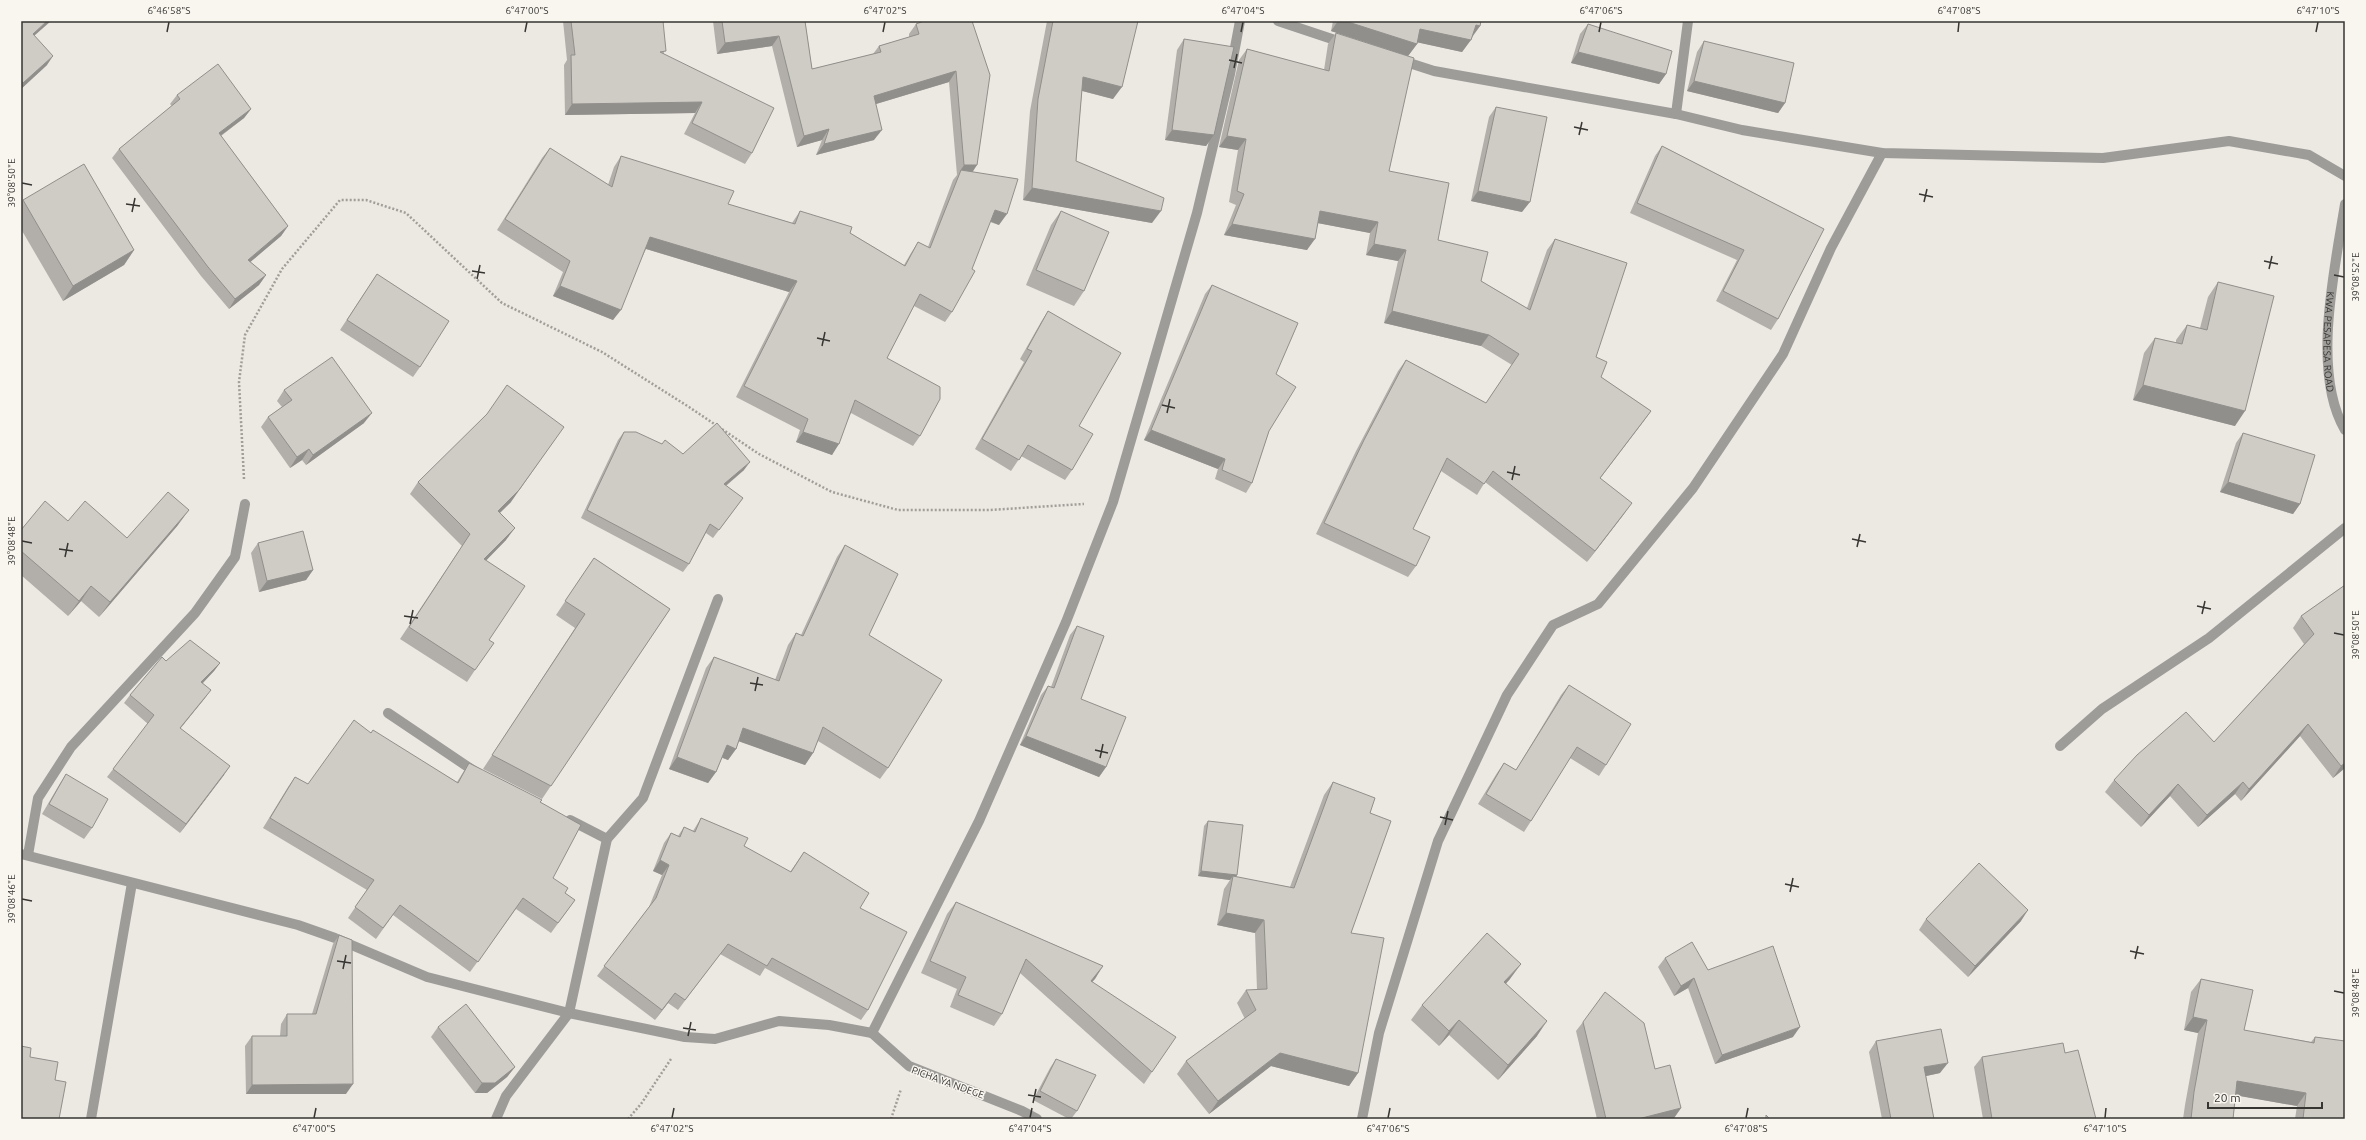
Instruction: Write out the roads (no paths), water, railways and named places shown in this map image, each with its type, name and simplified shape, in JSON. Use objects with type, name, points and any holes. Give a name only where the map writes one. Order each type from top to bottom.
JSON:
[{"type":"street","points":[[245,504],[235,557],[195,614],[71,747],[38,798],[24,855],[298,925],[350,944],[427,977],[570,1013],[685,1037],[715,1039],[779,1022],[829,1025],[872,1033],[979,821],[1066,622],[1113,502],[1197,213],[1230,74],[1240,21]]},
{"type":"street","points":[[1278,21],[1358,47]]},
{"type":"street","points":[[1676,114],[1688,21]]},
{"type":"street","points":[[1388,57],[1434,71],[1676,114],[1742,130],[1882,153],[2103,158],[2229,141],[2309,154],[2345,176]]},
{"type":"street","points":[[1362,1119],[1379,1033],[1438,841],[1507,695],[1552,625],[1598,604],[1693,488],[1783,354],[1831,248],[1882,153]]},
{"type":"street","name":"KWA PESAPESA ROAD","points":[[2345,204],[2331,294],[2328,342],[2329,384],[2336,415],[2345,430]]},
{"type":"street","points":[[2060,746],[2102,709],[2209,638],[2345,528]]},
{"type":"street","points":[[496,1119],[506,1096],[570,1013],[607,839],[643,798],[718,599]]},
{"type":"street","points":[[388,713],[489,780]]},
{"type":"street","points":[[558,815],[607,839]]},
{"type":"street","points":[[91,1119],[132,883]]},
{"type":"street","name":"PICHA YA NDEGE","points":[[872,1033],[909,1066],[1022,1111],[1037,1119]]}]
